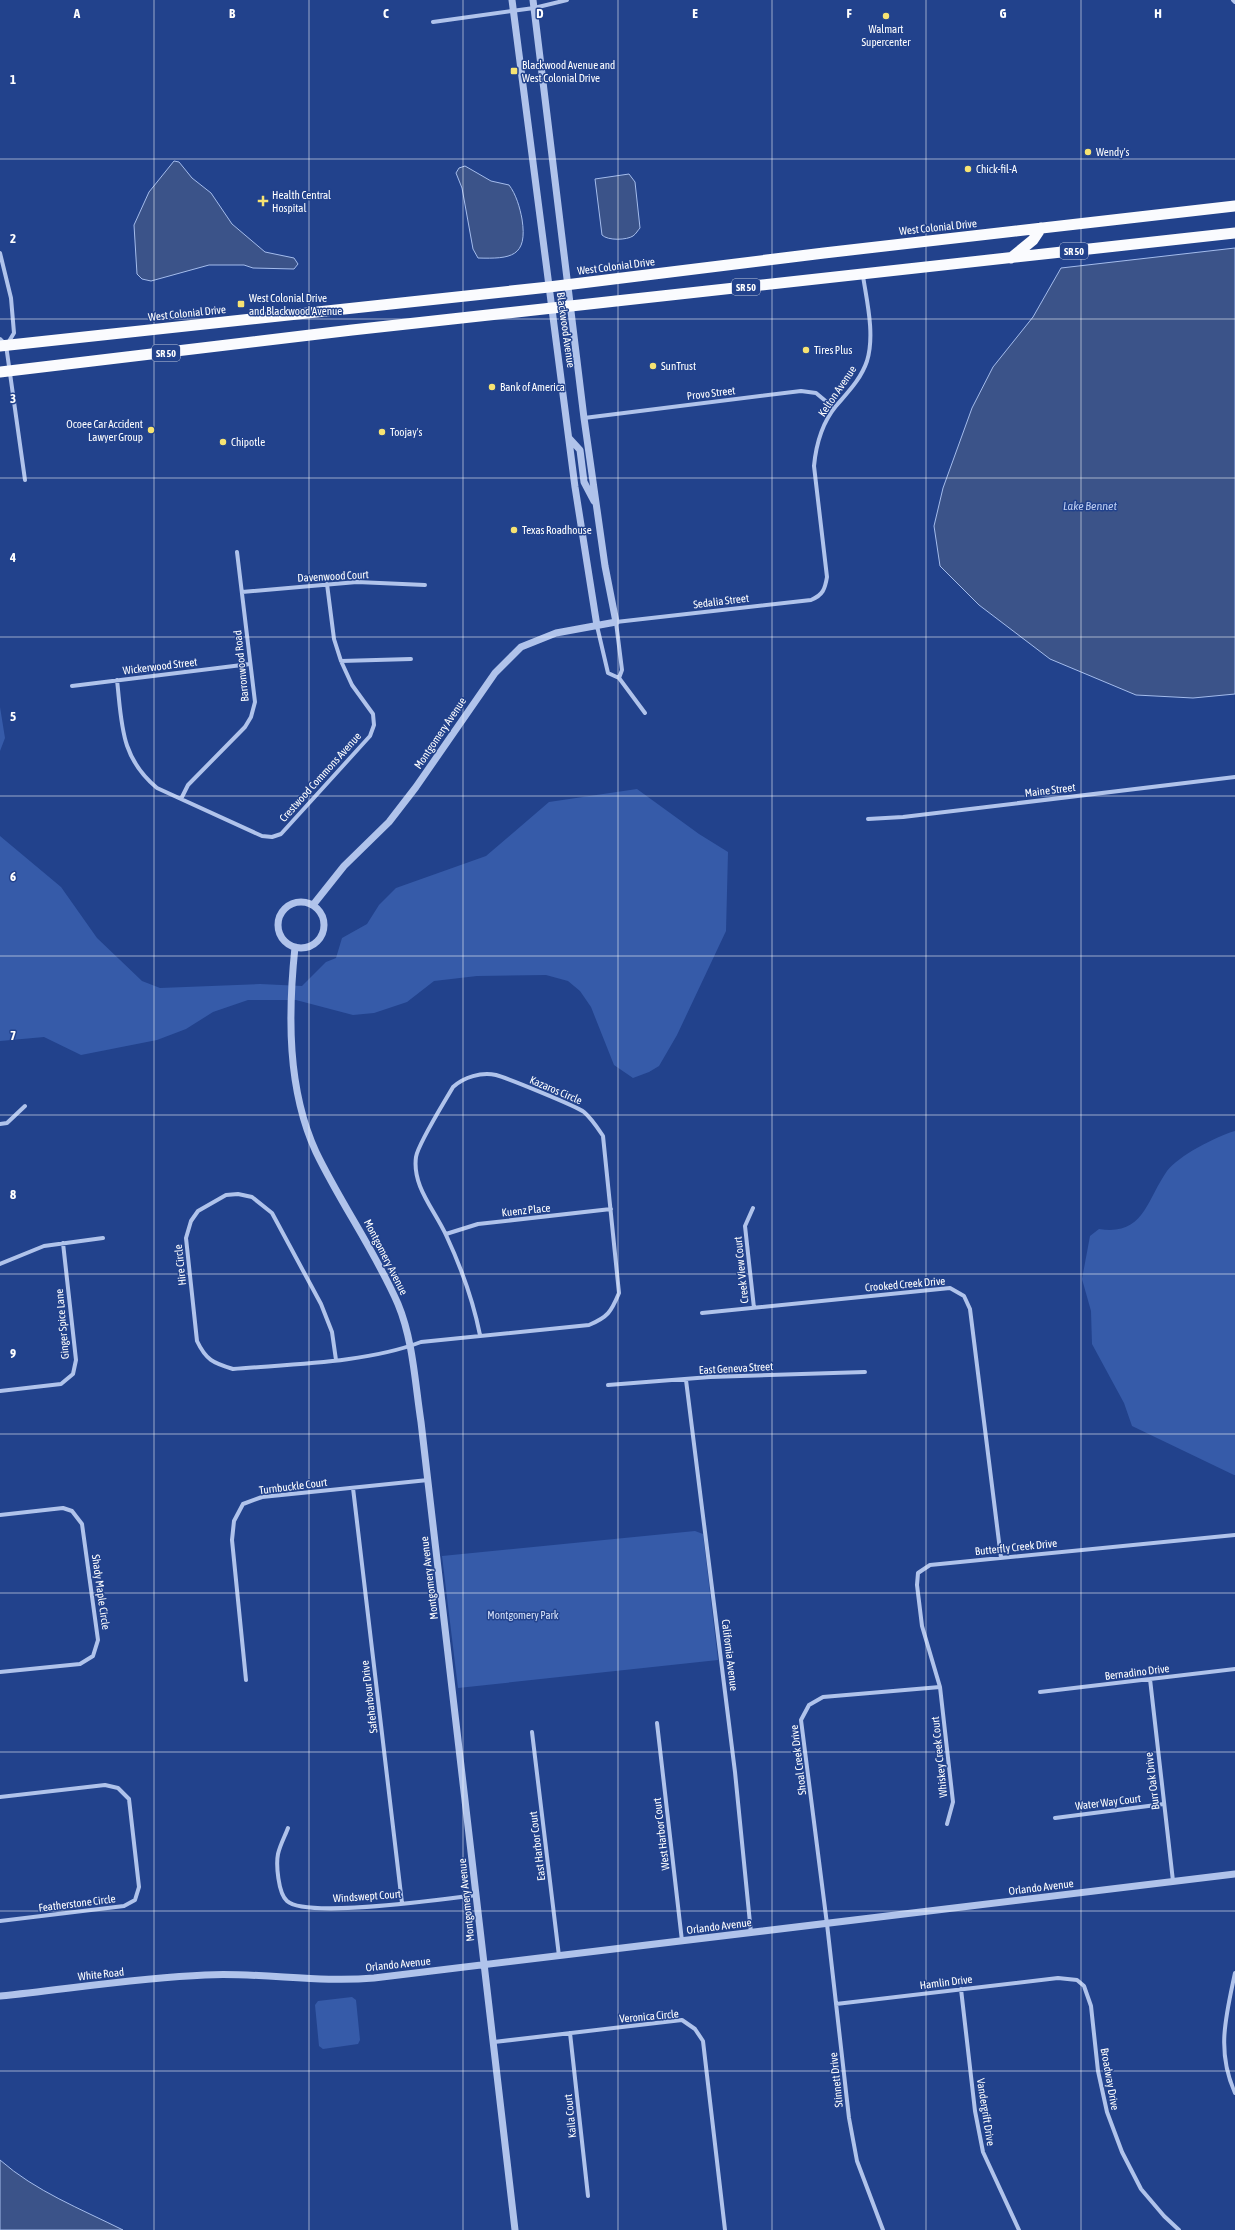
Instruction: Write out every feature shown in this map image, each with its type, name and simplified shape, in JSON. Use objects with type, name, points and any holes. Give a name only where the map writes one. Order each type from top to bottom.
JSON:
[{"type":"highway","name":"West Colonial Drive","points":[[2,344],[569,285],[1235,206]]},
{"type":"highway","points":[[1011,258],[1033,240],[1041,228]]},
{"type":"highway","name":"SR 50","points":[[5,371],[359,329],[571,307],[1235,233]]},
{"type":"street","name":"Blackwood Avenue","points":[[512,0],[569,438],[574,487],[597,626],[608,673],[619,678],[645,713]]},
{"type":"street","points":[[433,22],[514,11],[533,4],[567,0]]},
{"type":"street","name":"Blackwood Avenue","points":[[533,4],[569,285],[584,418],[596,505],[616,622],[622,670],[619,678]]},
{"type":"street","points":[[0,253],[11,298],[14,333],[2,344],[5,371],[25,480]]},
{"type":"street","name":"Kelton Avenue","points":[[825,589],[827,577],[814,466],[815,448],[834,408],[858,381],[867,361],[870,338],[863,274]]},
{"type":"street","name":"Provo Street","points":[[584,418],[801,391],[816,393],[834,408]]},
{"type":"street","points":[[569,438],[580,450],[584,482],[596,505]]},
{"type":"street","name":"Barronwood Road","points":[[181,799],[188,785],[245,727],[251,717],[254,702],[237,552]]},
{"type":"street","name":"Davenwood Court","points":[[242,592],[357,582],[425,585]]},
{"type":"street","name":"Crestwood Commons Avenue","points":[[117,680],[126,745],[143,776],[157,788],[262,836],[272,837],[282,834],[370,736],[374,725],[373,714],[352,685],[341,661],[334,639],[327,584]]},
{"type":"street","name":"Sedalia Street","points":[[616,622],[811,600],[819,597],[825,589]]},
{"type":"street","name":"Montgomery Avenue","points":[[313,905],[344,866],[389,822],[416,787],[495,673],[521,647],[556,633],[616,622]]},
{"type":"street","points":[[341,661],[411,659]]},
{"type":"street","name":"Wickerwood Street","points":[[72,686],[250,664]]},
{"type":"street","name":"Maine Street","points":[[868,819],[911,816],[1235,777]]},
{"type":"street","points":[[297,903],[313,905],[322,915],[324,930],[321,938],[311,946],[295,947],[282,938],[278,922],[281,915],[290,906],[297,903]]},
{"type":"street","name":"Montgomery Avenue","points":[[295,947],[290,1007],[296,1081],[304,1118],[316,1152],[372,1252],[398,1305],[410,1346],[428,1480],[516,2230]]},
{"type":"street","name":"Kazaros Circle","points":[[410,1346],[422,1342],[480,1335],[589,1325],[605,1318],[613,1309],[620,1293],[603,1136],[594,1122],[582,1111],[496,1075],[462,1079],[453,1087],[416,1155],[415,1170],[417,1183],[446,1234],[474,1306],[480,1335]]},
{"type":"street","points":[[0,1124],[7,1123],[25,1106]]},
{"type":"street","name":"Hire Circle","points":[[336,1360],[332,1332],[321,1304],[272,1213],[252,1197],[238,1194],[226,1195],[198,1211],[191,1221],[186,1238],[197,1341],[204,1355],[217,1365],[233,1370],[336,1360],[410,1346]]},
{"type":"street","name":"Creek View Court","points":[[753,1208],[746,1226],[754,1308]]},
{"type":"street","name":"Kuenz Place","points":[[446,1234],[478,1224],[611,1209]]},
{"type":"street","points":[[0,1264],[25,1253],[63,1243],[103,1238]]},
{"type":"street","name":"Ginger Spice Lane","points":[[0,1392],[61,1384],[73,1374],[76,1360],[63,1243]]},
{"type":"street","name":"Crooked Creek Drive","points":[[702,1313],[950,1288],[964,1296],[970,1309],[1001,1558]]},
{"type":"street","name":"East Geneva Street","points":[[608,1385],[865,1372]]},
{"type":"street","name":"California Avenue","points":[[686,1380],[735,1772],[751,1933]]},
{"type":"street","name":"Turnbuckle Court","points":[[246,1680],[232,1540],[234,1521],[243,1504],[262,1497],[428,1480]]},
{"type":"street","name":"Safeharbour Drive","points":[[353,1488],[402,1903]]},
{"type":"street","name":"Shady Maple Circle","points":[[0,1515],[62,1508],[72,1511],[82,1524],[98,1640],[94,1656],[80,1664],[0,1672]]},
{"type":"street","name":"Butterfly Creek Drive","points":[[940,1687],[922,1626],[917,1585],[918,1573],[930,1565],[1235,1535]]},
{"type":"street","name":"Bernadino Drive","points":[[1040,1692],[1235,1669]]},
{"type":"street","name":"Burr Oak Drive","points":[[1150,1679],[1173,1881]]},
{"type":"street","name":"Whiskey Creek Court","points":[[940,1687],[953,1802],[947,1824]]},
{"type":"street","name":"Shoal Creek Drive","points":[[827,1924],[801,1720],[809,1705],[823,1697],[940,1687]]},
{"type":"street","name":"West Harbor Court","points":[[657,1723],[683,1942]]},
{"type":"street","name":"East Harbor Court","points":[[532,1732],[559,1957]]},
{"type":"street","name":"Featherstone Circle","points":[[0,1797],[105,1785],[118,1788],[130,1799],[139,1887],[135,1900],[124,1906],[0,1922]]},
{"type":"street","name":"Water Way Court","points":[[1055,1818],[1164,1804]]},
{"type":"street","name":"Windswept Court","points":[[288,1828],[278,1855],[279,1888],[286,1901],[299,1906],[343,1908],[477,1895]]},
{"type":"street","name":"Orlando Avenue","points":[[205,1975],[240,1974],[328,1980],[358,1980],[485,1966],[1235,1874]]},
{"type":"street","name":"Stinnett Drive","points":[[827,1924],[849,2118],[857,2161],[883,2230]]},
{"type":"street","points":[[1235,1973],[1223,2044],[1229,2079],[1235,2093]]},
{"type":"street","name":"White Road","points":[[0,1996],[205,1975]]},
{"type":"street","name":"Hamlin Drive","points":[[836,2004],[1058,1978]]},
{"type":"street","name":"Broadway Drive","points":[[1058,1978],[1077,1980],[1084,1986],[1091,2006],[1098,2071],[1106,2112],[1122,2152],[1141,2189],[1164,2216],[1180,2230]]},
{"type":"street","name":"Vandergrift Drive","points":[[961,1989],[975,2111],[983,2152],[1020,2230]]},
{"type":"street","name":"Veronica Circle","points":[[494,2042],[682,2020],[695,2029],[703,2041],[725,2230]]},
{"type":"street","name":"Kaila Court","points":[[570,2033],[588,2196]]},
{"type":"green space","points":[[0,707],[5,738],[0,751]]},
{"type":"green space","points":[[637,789],[699,834],[728,852],[726,931],[677,1035],[659,1066],[649,1072],[633,1078],[614,1065],[591,1007],[580,991],[568,981],[546,975],[477,976],[434,981],[407,1002],[374,1013],[353,1015],[296,1000],[248,1000],[213,1012],[186,1029],[157,1040],[81,1055],[44,1037],[0,1041],[0,836],[61,887],[97,938],[142,981],[160,988],[260,984],[302,986],[326,962],[336,958],[342,938],[367,924],[379,905],[396,888],[486,856],[549,802]]},
{"type":"green space","points":[[1235,1131],[1234,1475],[1132,1426],[1124,1403],[1092,1344],[1091,1311],[1082,1279],[1090,1236],[1099,1229],[1114,1230],[1126,1227],[1135,1222],[1142,1214],[1160,1182],[1172,1165],[1198,1147],[1218,1137]]},
{"type":"green space","name":"Montgomery Park","points":[[695,1531],[703,1534],[718,1660],[458,1688],[442,1556]]},
{"type":"green space","points":[[352,1997],[356,2000],[360,2040],[358,2044],[323,2049],[319,2046],[315,2005],[318,2001]]},
{"type":"water","points":[[174,161],[179,162],[192,178],[211,193],[232,224],[265,252],[294,258],[298,264],[294,269],[253,268],[244,265],[209,265],[151,281],[142,279],[137,274],[134,225],[149,192]]},
{"type":"water","points":[[465,166],[491,181],[509,185],[516,197],[522,219],[523,232],[522,241],[515,253],[500,258],[478,258],[473,249],[462,188],[456,173],[459,168]]},
{"type":"water","points":[[629,174],[635,182],[640,228],[630,237],[618,239],[605,237],[602,235],[595,179]]},
{"type":"water","name":"Lake Bennet","points":[[1235,248],[1235,694],[1193,698],[1136,695],[1050,659],[979,605],[940,566],[934,526],[943,488],[972,408],[993,367],[1033,317],[1061,268]]},
{"type":"water","points":[[0,2160],[28,2181],[43,2190],[123,2230],[0,2230]]},
{"type":"place","name":"Walmart Supercenter","points":[[886,16]]},
{"type":"place","name":"Blackwood Avenue and West Colonial Drive","points":[[514,71]]},
{"type":"place","name":"Wendy's","points":[[1088,152]]},
{"type":"place","name":"Chick-fil-A","points":[[968,169]]},
{"type":"place","name":"Health Central Hospital","points":[[263,201]]},
{"type":"place","name":"West Colonial Drive and Blackwood Avenue","points":[[241,304]]},
{"type":"place","name":"Tires Plus","points":[[806,350]]},
{"type":"place","name":"SunTrust","points":[[653,366]]},
{"type":"place","name":"Bank of America","points":[[492,387]]},
{"type":"place","name":"Ocoee Car Accident Lawyer Group","points":[[151,430]]},
{"type":"place","name":"Toojay's","points":[[382,432]]},
{"type":"place","name":"Chipotle","points":[[223,442]]},
{"type":"place","name":"Texas Roadhouse","points":[[514,530]]}]
